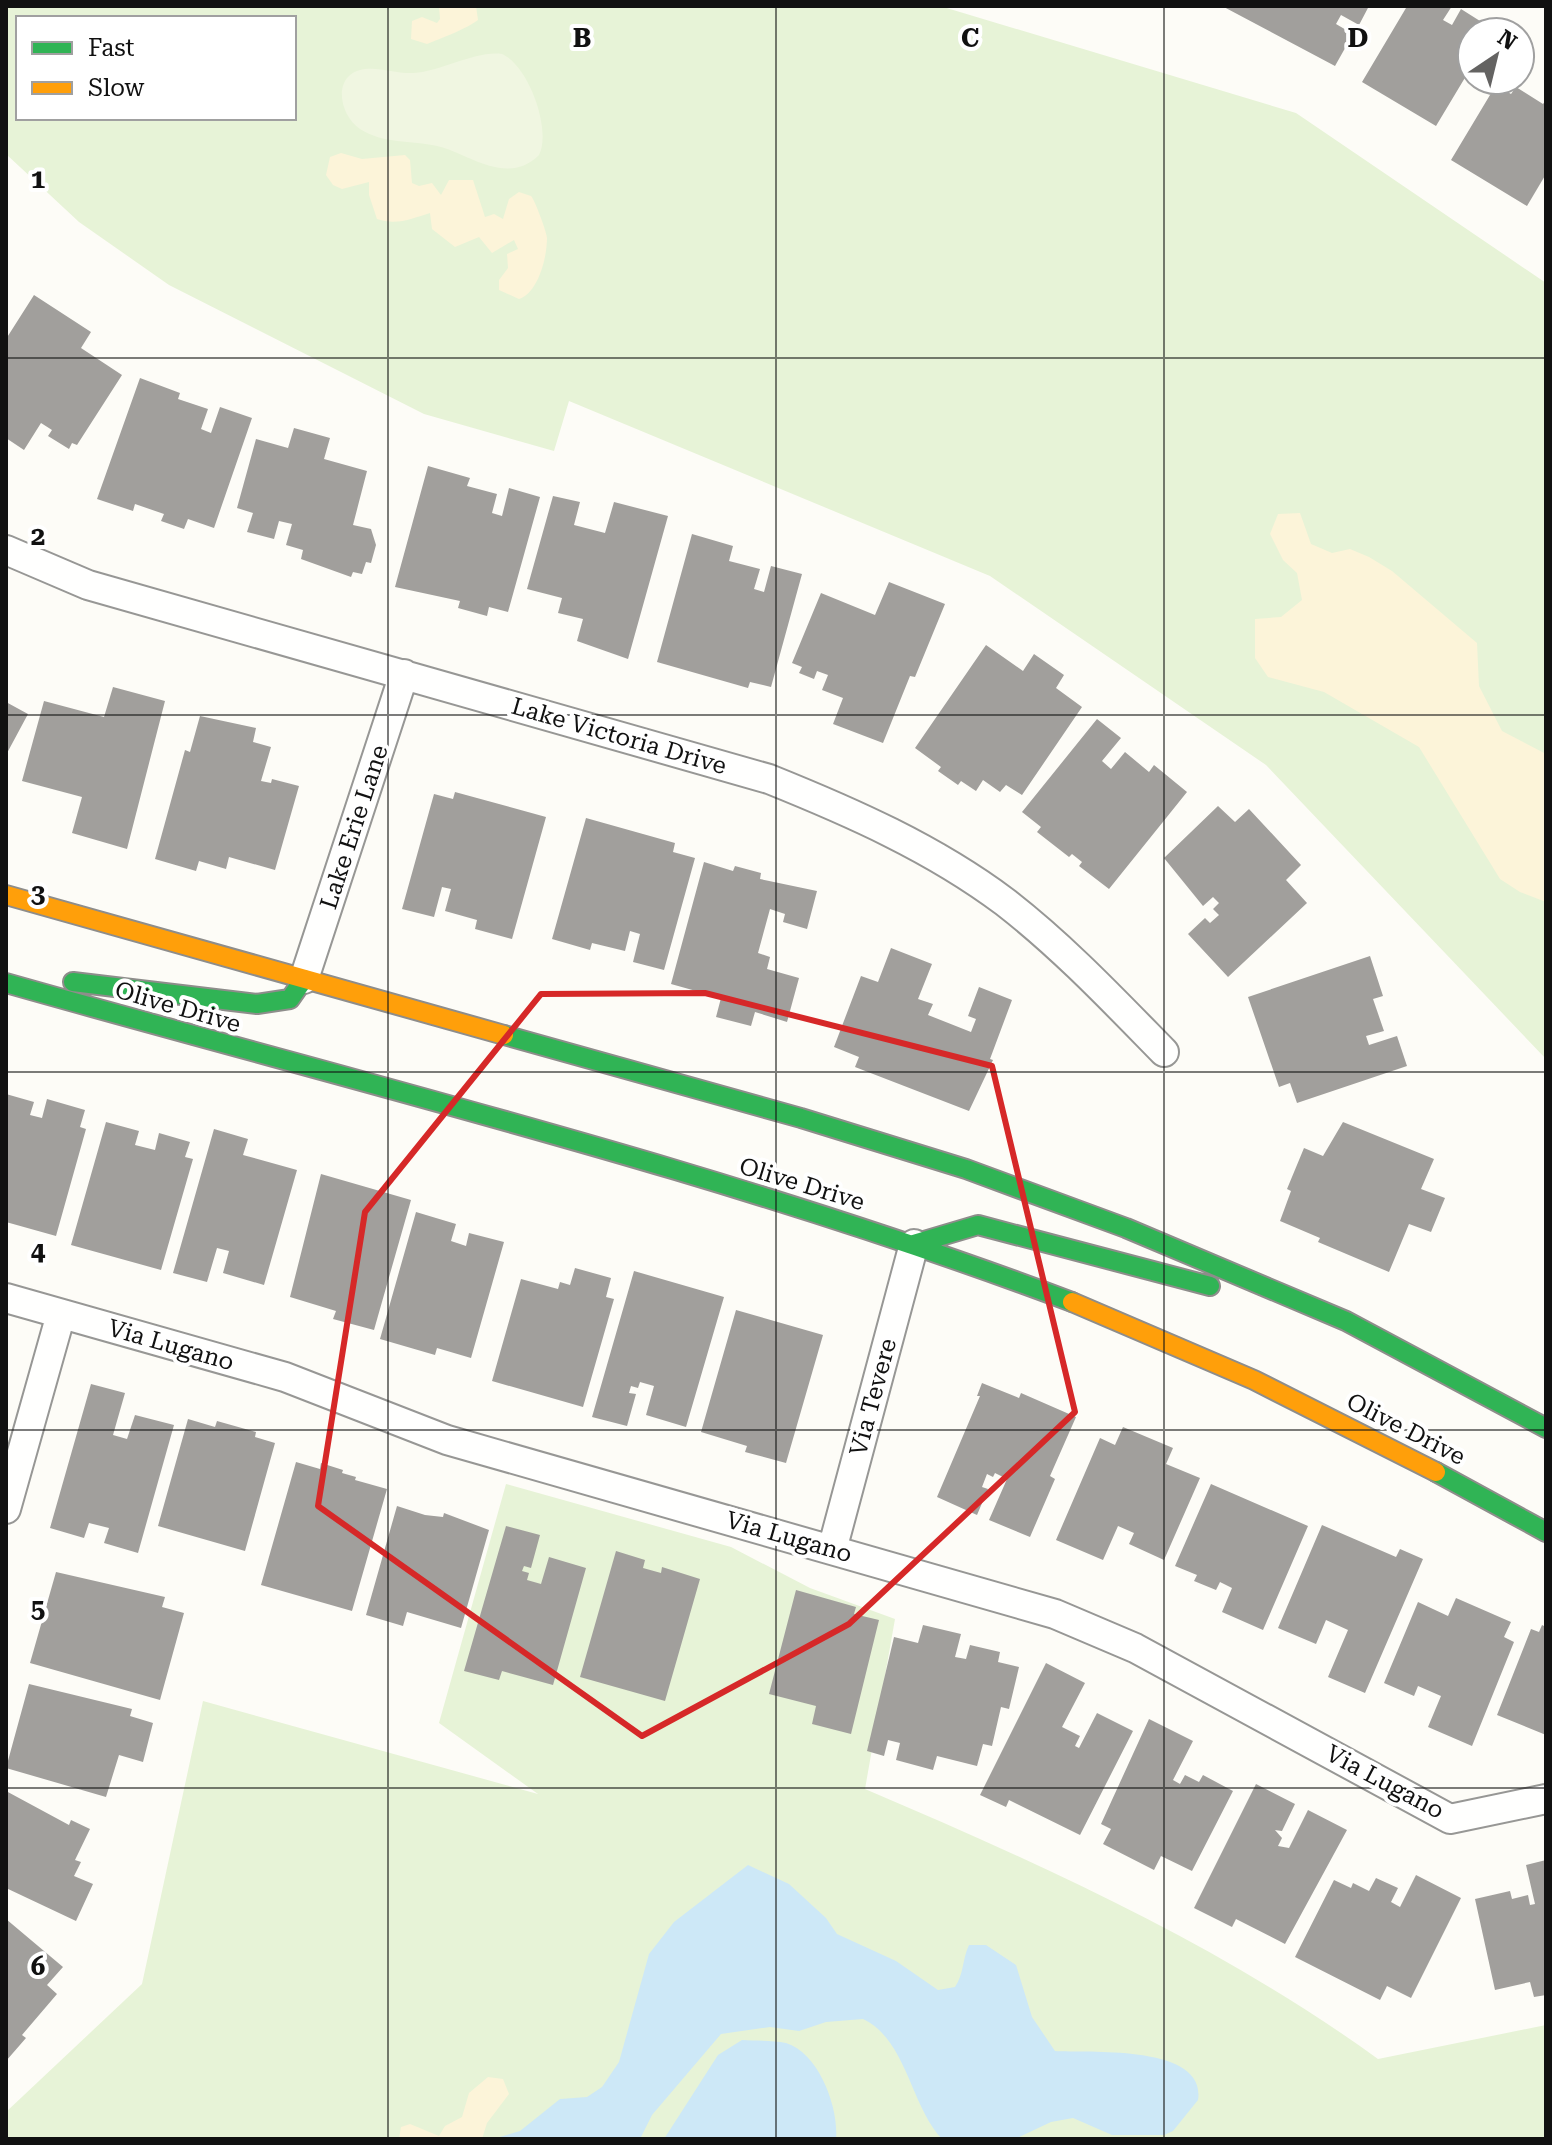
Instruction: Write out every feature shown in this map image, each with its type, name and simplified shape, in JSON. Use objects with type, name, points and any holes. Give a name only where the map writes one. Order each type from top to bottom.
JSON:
[{"type":"main road","points":[[6,895],[801,1118],[966,1169],[1126,1228],[1346,1321],[1546,1428]]},
{"type":"main road","points":[[6,973],[257,1004],[290,999],[304,979]]},
{"type":"main road","name":"Olive Drive","points":[[6,983],[749,1193],[914,1244],[1074,1302],[1238,1371],[1421,1462],[1546,1532]]},
{"type":"main road","points":[[914,1244],[978,1225],[1346,1321]]},
{"type":"street","name":"Lake Victoria Drive","points":[[6,550],[88,585],[769,779],[851,812],[930,853],[1004,902],[1072,959],[1164,1052]]},
{"type":"street","name":"Lake Erie Lane","points":[[304,979],[404,674]]},
{"type":"street","name":"Via Tevere","points":[[832,1550],[914,1244]]},
{"type":"street","name":"Via Lugano","points":[[6,1298],[285,1377],[447,1440],[1055,1614],[1135,1648],[1450,1819],[1546,1799]]},
{"type":"street","points":[[6,1509],[61,1314]]},
{"type":"highlighted area","points":[[705,993],[992,1066],[1075,1412],[849,1624],[642,1736],[318,1506],[365,1212],[541,994]]},
{"type":"green space","points":[[6,6],[940,6],[1296,113],[1546,283],[1546,1059],[1266,765],[990,576],[569,401],[554,451],[424,414],[169,285],[79,222],[6,154]]},
{"type":"green space","points":[[502,54],[521,71],[540,115],[542,144],[539,155],[527,164],[501,168],[437,146],[378,137],[360,129],[343,104],[343,86],[354,72],[371,69],[414,73],[482,55]]},
{"type":"green space","points":[[506,1484],[731,1547],[810,1588],[895,1619],[865,1789],[1064,1878],[1194,1944],[1257,1979],[1378,2059],[1546,2025],[1546,2139],[6,2139],[6,2112],[142,1984],[203,1701],[538,1794],[439,1723]]},
{"type":"sand","points":[[439,6],[476,6],[478,20],[427,44],[411,39],[412,21],[422,17],[437,23],[440,19]]},
{"type":"sand","points":[[341,153],[362,159],[405,155],[410,160],[412,183],[419,186],[432,183],[441,195],[449,180],[473,180],[485,217],[494,214],[503,219],[509,199],[519,192],[531,196],[547,238],[543,265],[531,290],[519,299],[499,290],[499,280],[508,268],[507,254],[518,249],[514,240],[492,253],[479,237],[455,247],[432,229],[430,213],[398,221],[377,219],[369,195],[369,182],[342,189],[333,185],[326,175],[330,157]]},
{"type":"sand","points":[[1300,513],[1311,544],[1332,553],[1350,549],[1369,557],[1392,571],[1477,643],[1479,686],[1502,731],[1546,754],[1546,902],[1520,892],[1500,879],[1419,747],[1324,692],[1268,677],[1255,658],[1255,619],[1281,617],[1302,600],[1297,573],[1283,560],[1270,534],[1278,514]]},
{"type":"sand","points":[[488,2077],[503,2079],[509,2094],[487,2123],[482,2139],[399,2139],[401,2127],[410,2124],[439,2136],[445,2126],[462,2117],[469,2093]]},
{"type":"water","points":[[748,1865],[789,1884],[826,1918],[837,1934],[896,1961],[938,1990],[955,1987],[969,1945],[986,1945],[1016,1965],[1032,2017],[1055,2051],[1142,2055],[1165,2060],[1184,2069],[1196,2082],[1198,2100],[1173,2131],[1164,2135],[1112,2135],[1073,2118],[1051,2122],[1015,2139],[942,2139],[922,2109],[899,2057],[878,2029],[863,2019],[826,2022],[799,2031],[770,2027],[721,2034],[652,2115],[640,2139],[493,2139],[520,2131],[560,2099],[587,2097],[602,2087],[619,2062],[649,1954],[674,1922]]},
{"type":"water","points":[[742,2040],[786,2043],[808,2058],[830,2098],[836,2139],[664,2139],[718,2055]]},
{"type":"building","points":[[1222,6],[1369,6],[1359,25],[1341,15],[1336,24],[1353,34],[1335,66]]},
{"type":"building","points":[[1403,6],[1452,6],[1443,20],[1452,25],[1456,18],[1456,93],[1436,126],[1362,82],[1406,8]]},
{"type":"building","points":[[1461,9],[1472,16],[1457,16]]},
{"type":"building","points":[[1489,96],[1530,96],[1543,104],[1546,100],[1546,174],[1527,206],[1451,160]]},
{"type":"building","points":[[34,295],[91,332],[81,348],[122,375],[77,445],[72,443],[69,449],[48,436],[52,430],[41,423],[24,450],[6,438],[6,339]]},
{"type":"building","points":[[140,378],[180,393],[178,399],[208,409],[201,429],[211,433],[220,407],[252,418],[214,528],[188,519],[184,529],[161,521],[164,514],[135,504],[133,511],[97,499]]},
{"type":"building","points":[[294,428],[330,438],[324,459],[367,471],[353,525],[371,529],[376,545],[371,563],[366,562],[362,574],[353,572],[351,577],[301,559],[303,550],[286,545],[292,524],[279,521],[274,539],[247,532],[253,513],[237,508],[256,439],[288,448]]},
{"type":"building","points":[[428,466],[470,478],[467,486],[497,494],[492,513],[502,516],[509,488],[540,497],[508,612],[489,607],[487,616],[458,608],[460,601],[395,587]]},
{"type":"building","points":[[553,496],[580,502],[574,525],[605,533],[614,502],[668,516],[628,659],[577,641],[583,619],[558,613],[562,598],[527,589]]},
{"type":"building","points":[[692,534],[733,546],[729,561],[760,569],[754,589],[764,592],[771,566],[802,574],[771,687],[750,682],[748,688],[657,662]]},
{"type":"building","points":[[889,582],[945,604],[915,677],[910,676],[883,743],[833,724],[843,698],[822,690],[828,675],[817,671],[814,679],[799,673],[802,667],[792,663],[821,593],[875,615]]},
{"type":"building","points":[[986,645],[1023,671],[1034,654],[1064,675],[1056,688],[1082,707],[1022,795],[1006,785],[1000,792],[983,780],[976,791],[961,781],[958,785],[938,771],[941,767],[915,748]]},
{"type":"building","points":[[113,687],[165,701],[127,849],[72,833],[82,797],[22,781],[44,701],[104,717]]},
{"type":"building","points":[[6,702],[28,714],[6,755]]},
{"type":"building","points":[[200,716],[256,728],[253,742],[271,747],[261,781],[271,783],[272,779],[299,786],[275,870],[229,857],[226,869],[199,861],[196,871],[155,859],[185,750],[190,752]]},
{"type":"building","points":[[1097,719],[1121,738],[1102,761],[1111,769],[1125,752],[1149,772],[1154,765],[1187,792],[1109,889],[1079,866],[1082,862],[1072,854],[1069,857],[1037,832],[1041,827],[1022,812]]},
{"type":"building","points":[[455,792],[546,817],[512,939],[475,929],[477,920],[445,911],[451,889],[442,887],[434,917],[402,909],[434,794],[453,799]]},
{"type":"building","points":[[1218,806],[1235,822],[1249,809],[1301,865],[1286,880],[1307,903],[1228,977],[1188,934],[1205,918],[1210,923],[1219,915],[1213,909],[1219,903],[1213,897],[1203,906],[1164,858]]},
{"type":"building","points":[[586,818],[675,843],[673,852],[695,858],[664,970],[633,962],[640,934],[630,931],[625,951],[592,943],[590,950],[552,939]]},
{"type":"building","points":[[704,862],[733,871],[735,866],[761,873],[760,879],[817,891],[807,929],[783,922],[785,914],[770,909],[758,953],[770,957],[767,969],[799,978],[787,1022],[755,1012],[751,1026],[716,1017],[721,998],[671,984]]},
{"type":"building","points":[[891,948],[932,964],[918,999],[933,1004],[928,1015],[971,1032],[976,1019],[968,1016],[979,987],[1012,1000],[990,1059],[993,1060],[969,1111],[855,1067],[859,1057],[834,1047],[861,976],[878,982]]},
{"type":"building","points":[[1370,956],[1383,996],[1373,999],[1384,1031],[1366,1036],[1369,1045],[1397,1036],[1407,1066],[1297,1103],[1290,1083],[1279,1087],[1248,997]]},
{"type":"building","points":[[6,1094],[34,1102],[30,1115],[42,1118],[47,1099],[85,1110],[80,1127],[86,1129],[56,1236],[6,1222]]},
{"type":"building","points":[[106,1122],[139,1131],[135,1145],[155,1150],[159,1133],[190,1142],[185,1157],[193,1159],[161,1270],[71,1245]]},
{"type":"building","points":[[1343,1122],[1434,1159],[1421,1189],[1445,1198],[1431,1232],[1409,1224],[1389,1272],[1318,1242],[1320,1238],[1280,1221],[1291,1191],[1287,1189],[1304,1148],[1323,1156]]},
{"type":"building","points":[[214,1129],[248,1139],[243,1155],[297,1170],[264,1285],[223,1273],[229,1251],[217,1248],[207,1282],[173,1273]]},
{"type":"building","points":[[321,1174],[411,1200],[374,1330],[333,1319],[336,1311],[290,1297]]},
{"type":"building","points":[[416,1212],[456,1224],[451,1241],[466,1246],[469,1233],[504,1242],[471,1358],[437,1348],[435,1355],[380,1339]]},
{"type":"building","points":[[575,1268],[611,1278],[606,1297],[614,1299],[583,1407],[492,1381],[521,1279],[558,1289],[560,1282],[570,1285]]},
{"type":"building","points":[[634,1271],[724,1297],[686,1427],[646,1415],[654,1386],[640,1382],[638,1388],[631,1386],[629,1393],[636,1394],[627,1426],[592,1417]]},
{"type":"building","points":[[736,1310],[823,1335],[786,1463],[745,1452],[747,1446],[701,1432]]},
{"type":"building","points":[[982,1383],[1019,1398],[1021,1393],[1076,1417],[1050,1476],[1055,1479],[1030,1537],[989,1520],[1007,1479],[995,1473],[993,1477],[987,1474],[982,1487],[988,1489],[977,1515],[937,1497],[980,1396],[977,1396]]},
{"type":"building","points":[[91,1384],[125,1393],[113,1435],[127,1439],[135,1415],[174,1425],[138,1553],[104,1543],[109,1528],[89,1523],[84,1538],[50,1528]]},
{"type":"building","points":[[188,1419],[215,1427],[217,1421],[256,1432],[255,1437],[275,1443],[245,1551],[158,1526]]},
{"type":"building","points":[[1123,1427],[1173,1448],[1166,1464],[1200,1478],[1164,1560],[1129,1544],[1134,1533],[1118,1526],[1103,1560],[1056,1540],[1100,1438],[1115,1445]]},
{"type":"building","points":[[296,1462],[320,1469],[321,1463],[343,1470],[342,1473],[356,1477],[355,1480],[387,1489],[352,1611],[261,1585]]},
{"type":"building","points":[[1211,1484],[1308,1526],[1263,1630],[1222,1612],[1232,1588],[1220,1582],[1216,1590],[1194,1581],[1197,1575],[1175,1566]]},
{"type":"building","points":[[397,1506],[425,1515],[443,1517],[444,1513],[489,1530],[461,1628],[407,1612],[403,1626],[366,1615]]},
{"type":"building","points":[[1322,1525],[1396,1557],[1400,1549],[1423,1559],[1365,1693],[1328,1677],[1348,1630],[1326,1620],[1316,1644],[1278,1628]]},
{"type":"building","points":[[506,1526],[540,1535],[531,1568],[524,1566],[522,1571],[529,1573],[527,1580],[541,1584],[549,1557],[586,1568],[553,1685],[502,1671],[499,1680],[464,1671]]},
{"type":"building","points":[[616,1551],[645,1560],[643,1568],[661,1573],[662,1567],[700,1579],[665,1701],[580,1677]]},
{"type":"building","points":[[56,1572],[165,1597],[162,1607],[184,1613],[160,1700],[30,1663]]},
{"type":"building","points":[[796,1590],[856,1607],[854,1614],[879,1620],[851,1734],[812,1724],[816,1706],[769,1694]]},
{"type":"building","points":[[1456,1598],[1511,1622],[1504,1637],[1514,1642],[1472,1746],[1428,1727],[1441,1696],[1418,1686],[1414,1696],[1384,1683],[1418,1602],[1448,1616]]},
{"type":"building","points":[[923,1625],[961,1634],[955,1657],[966,1659],[970,1645],[1000,1652],[998,1662],[1019,1667],[1009,1709],[1001,1707],[992,1746],[983,1744],[977,1766],[937,1756],[933,1770],[896,1760],[900,1743],[888,1740],[884,1756],[867,1751],[894,1637],[918,1643]]},
{"type":"building","points":[[1542,1625],[1546,1627],[1546,1735],[1497,1715],[1531,1629],[1539,1632]]},
{"type":"building","points":[[1046,1663],[1085,1683],[1062,1727],[1080,1736],[1075,1746],[1079,1748],[1097,1713],[1133,1731],[1080,1835],[1009,1800],[1006,1807],[980,1795]]},
{"type":"building","points":[[29,1684],[132,1709],[130,1716],[153,1723],[143,1762],[119,1755],[106,1797],[6,1768]]},
{"type":"building","points":[[1149,1719],[1193,1741],[1173,1780],[1180,1784],[1185,1775],[1199,1782],[1203,1775],[1233,1791],[1192,1871],[1161,1856],[1154,1870],[1103,1844],[1111,1829],[1101,1824]]},
{"type":"building","points":[[1256,1784],[1295,1804],[1282,1831],[1275,1830],[1282,1838],[1278,1846],[1289,1848],[1308,1810],[1347,1830],[1285,1944],[1236,1919],[1232,1927],[1194,1908]]},
{"type":"building","points":[[6,1791],[69,1825],[71,1820],[90,1829],[75,1860],[81,1862],[74,1876],[93,1884],[76,1921],[6,1888]]},
{"type":"building","points":[[1546,1860],[1546,1995],[1534,1997],[1530,1982],[1495,1990],[1475,1899],[1510,1891],[1512,1899],[1528,1895],[1530,1905],[1535,1904],[1526,1865]]},
{"type":"building","points":[[1416,1875],[1461,1898],[1411,1998],[1387,1986],[1380,2000],[1295,1957],[1334,1880],[1351,1888],[1353,1883],[1369,1891],[1376,1878],[1398,1888],[1391,1902],[1400,1907]]},
{"type":"building","points":[[6,1919],[63,1967],[47,1985],[57,1994],[22,2035],[26,2038],[6,2061]]},
{"type":"traffic: fast","points":[[73,982],[257,1004],[290,999],[304,979]]},
{"type":"traffic: fast","points":[[6,983],[676,1170],[809,1211],[1072,1302]]},
{"type":"traffic: fast","points":[[504,1035],[801,1118],[966,1169],[1126,1228],[1346,1321],[1546,1428]]},
{"type":"traffic: fast","points":[[914,1244],[978,1225],[1210,1286]]},
{"type":"traffic: fast","points":[[1436,1472],[1546,1532]]},
{"type":"traffic: slow","points":[[6,895],[504,1035]]},
{"type":"traffic: slow","points":[[1072,1302],[1254,1380],[1436,1472]]}]
